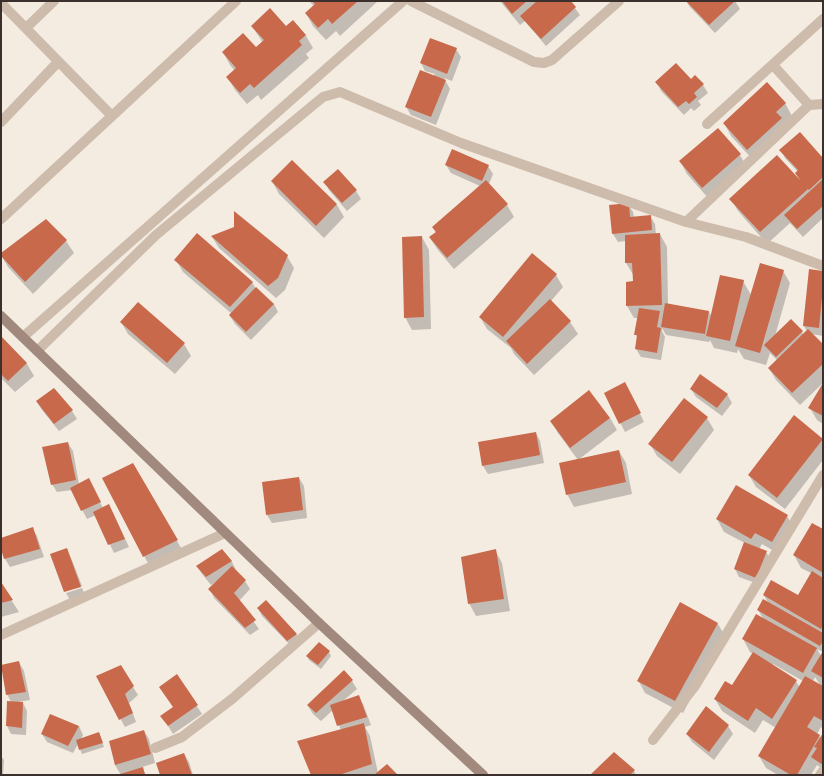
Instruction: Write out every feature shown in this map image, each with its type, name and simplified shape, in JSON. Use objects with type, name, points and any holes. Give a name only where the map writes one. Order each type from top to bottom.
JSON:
[{"type":"street","points":[[26,28],[54,1]]},
{"type":"street","points":[[1,219],[236,1]]},
{"type":"street","points":[[23,337],[403,1]]},
{"type":"street","points":[[411,1],[534,62],[544,63],[552,60],[619,1]]},
{"type":"street","points":[[1,3],[112,116]]},
{"type":"street","points":[[707,124],[823,19]]},
{"type":"street","points":[[1,122],[58,62]]},
{"type":"street","points":[[773,65],[809,105]]},
{"type":"street","points":[[37,351],[156,235],[323,97],[340,92],[461,143],[686,222],[746,238],[823,266]]},
{"type":"street","points":[[686,222],[809,105],[823,104]]},
{"type":"street","points":[[1,316],[319,623],[483,775]]},
{"type":"street","points":[[653,740],[694,686],[823,475]]},
{"type":"street","points":[[1,635],[225,533]]},
{"type":"street","points":[[155,748],[182,737],[232,699],[319,623]]},
{"type":"street","points":[[820,775],[823,772]]},
{"type":"building","points":[[312,1],[358,1],[332,24],[328,19],[318,28],[305,13],[315,4]]},
{"type":"building","points":[[502,1],[527,1],[512,14]]},
{"type":"building","points":[[537,1],[571,1],[576,7],[541,39],[520,16]]},
{"type":"building","points":[[686,1],[735,1],[709,25]]},
{"type":"building","points":[[270,8],[286,26],[293,20],[306,35],[299,41],[302,45],[254,88],[250,84],[240,93],[226,77],[236,68],[222,52],[243,33],[256,47],[264,40],[251,26]]},
{"type":"building","points":[[430,38],[457,48],[447,74],[420,63]]},
{"type":"building","points":[[676,63],[691,79],[695,75],[704,84],[694,93],[697,97],[689,104],[686,101],[678,107],[655,82]]},
{"type":"building","points":[[420,70],[446,80],[431,117],[405,107]]},
{"type":"building","points":[[767,82],[786,103],[776,112],[782,118],[747,150],[723,123]]},
{"type":"building","points":[[718,128],[741,154],[702,188],[679,161]]},
{"type":"building","points":[[800,132],[823,158],[823,177],[760,232],[729,199],[777,155],[801,181],[795,173],[798,170],[779,150]]},
{"type":"building","points":[[452,149],[489,165],[482,181],[445,165]]},
{"type":"building","points":[[292,160],[337,204],[316,226],[271,181]]},
{"type":"building","points":[[338,169],[357,190],[342,203],[323,182]]},
{"type":"building","points":[[823,179],[823,206],[797,229],[784,215]]},
{"type":"building","points":[[486,180],[508,204],[447,258],[429,237],[436,232],[432,227]]},
{"type":"building","points":[[629,203],[630,217],[651,215],[652,230],[612,234],[609,205]]},
{"type":"building","points":[[234,211],[288,255],[278,278],[268,286],[211,236],[234,227]]},
{"type":"building","points":[[46,219],[67,240],[25,282],[1,256],[1,253]]},
{"type":"building","points":[[197,233],[253,282],[230,307],[174,260]]},
{"type":"building","points":[[660,233],[662,305],[626,306],[626,282],[633,281],[632,263],[625,263],[625,235]]},
{"type":"building","points":[[422,236],[424,317],[404,318],[402,237]]},
{"type":"building","points":[[532,253],[557,274],[503,337],[479,317]]},
{"type":"building","points":[[760,263],[784,270],[760,353],[735,346]]},
{"type":"building","points":[[809,269],[823,271],[819,328],[803,326]]},
{"type":"building","points":[[720,275],[744,280],[730,341],[706,336]]},
{"type":"building","points":[[256,287],[274,304],[246,332],[229,315]]},
{"type":"building","points":[[550,299],[571,321],[527,364],[506,341]]},
{"type":"building","points":[[138,302],[185,343],[167,363],[120,322]]},
{"type":"building","points":[[665,303],[709,311],[705,334],[661,327]]},
{"type":"building","points":[[639,308],[660,311],[657,327],[661,328],[657,353],[635,349],[637,335],[634,335]]},
{"type":"building","points":[[791,319],[803,331],[776,357],[764,345]]},
{"type":"building","points":[[808,329],[823,344],[823,364],[792,393],[768,368]]},
{"type":"building","points":[[1,336],[27,363],[8,381],[1,374]]},
{"type":"building","points":[[700,374],[728,394],[717,408],[690,389]]},
{"type":"building","points":[[625,382],[641,413],[619,424],[604,393]]},
{"type":"building","points":[[823,383],[823,416],[808,408]]},
{"type":"building","points":[[54,388],[73,410],[54,424],[36,401]]},
{"type":"building","points":[[589,390],[610,418],[570,448],[550,421]]},
{"type":"building","points":[[684,398],[708,417],[672,462],[648,444]]},
{"type":"building","points":[[794,415],[823,439],[777,498],[748,475]]},
{"type":"building","points":[[536,432],[540,455],[482,466],[478,442]]},
{"type":"building","points":[[68,442],[76,480],[51,485],[42,447]]},
{"type":"building","points":[[619,450],[626,482],[566,495],[559,463]]},
{"type":"building","points":[[133,463],[178,540],[143,557],[102,478]]},
{"type":"building","points":[[299,477],[303,510],[266,515],[262,482]]},
{"type":"building","points":[[89,478],[101,502],[81,511],[70,488]]},
{"type":"building","points":[[736,485],[788,515],[772,542],[755,533],[751,539],[716,519]]},
{"type":"building","points":[[109,504],[125,539],[108,545],[93,512]]},
{"type":"building","points":[[812,523],[823,529],[823,573],[793,555]]},
{"type":"building","points":[[33,527],[40,549],[4,559],[1,549],[1,538]]},
{"type":"building","points":[[744,542],[767,551],[756,578],[734,569]]},
{"type":"building","points":[[67,548],[81,587],[64,592],[50,554]]},
{"type":"building","points":[[222,549],[232,561],[206,577],[196,566]]},
{"type":"building","points":[[496,549],[504,599],[468,604],[461,557]]},
{"type":"building","points":[[232,566],[246,580],[234,593],[256,620],[245,628],[208,589]]},
{"type":"building","points":[[812,571],[823,578],[823,625],[821,629],[763,595],[771,580],[798,595]]},
{"type":"building","points":[[1,582],[13,600],[1,603]]},
{"type":"building","points":[[763,599],[823,633],[823,641],[820,646],[757,610]]},
{"type":"building","points":[[266,600],[297,634],[287,641],[257,608]]},
{"type":"building","points":[[680,602],[718,623],[675,701],[637,681]]},
{"type":"building","points":[[756,614],[817,648],[803,673],[742,639]]},
{"type":"building","points":[[319,642],[330,651],[318,665],[306,656]]},
{"type":"building","points":[[823,651],[823,678],[811,671]]},
{"type":"building","points":[[753,652],[797,680],[772,719],[756,708],[748,721],[714,699],[725,681],[732,685]]},
{"type":"building","points":[[19,661],[26,692],[6,695],[1,665]]},
{"type":"building","points":[[121,665],[134,686],[125,694],[133,713],[119,720],[96,676]]},
{"type":"building","points":[[344,670],[353,680],[316,713],[307,705]]},
{"type":"building","points":[[177,674],[198,705],[168,726],[160,716],[173,707],[159,687]]},
{"type":"building","points":[[805,676],[823,686],[823,721],[814,716],[807,727],[820,735],[797,775],[791,775],[758,756]]},
{"type":"building","points":[[359,695],[367,717],[337,726],[330,705]]},
{"type":"building","points":[[7,701],[23,702],[22,728],[6,726]]},
{"type":"building","points":[[706,706],[729,725],[709,752],[686,734]]},
{"type":"building","points":[[50,714],[79,726],[68,746],[41,734]]},
{"type":"building","points":[[364,723],[372,764],[339,775],[311,775],[297,741]]},
{"type":"building","points":[[144,730],[151,754],[115,765],[109,741]]},
{"type":"building","points":[[99,732],[103,743],[79,750],[76,740]]},
{"type":"building","points":[[823,733],[823,765],[811,757],[817,748],[814,747]]},
{"type":"building","points":[[614,752],[635,770],[630,775],[590,775]]},
{"type":"building","points":[[184,753],[192,775],[160,775],[156,763]]},
{"type":"building","points":[[387,764],[398,775],[374,775]]},
{"type":"building","points":[[143,767],[145,775],[117,775]]}]
